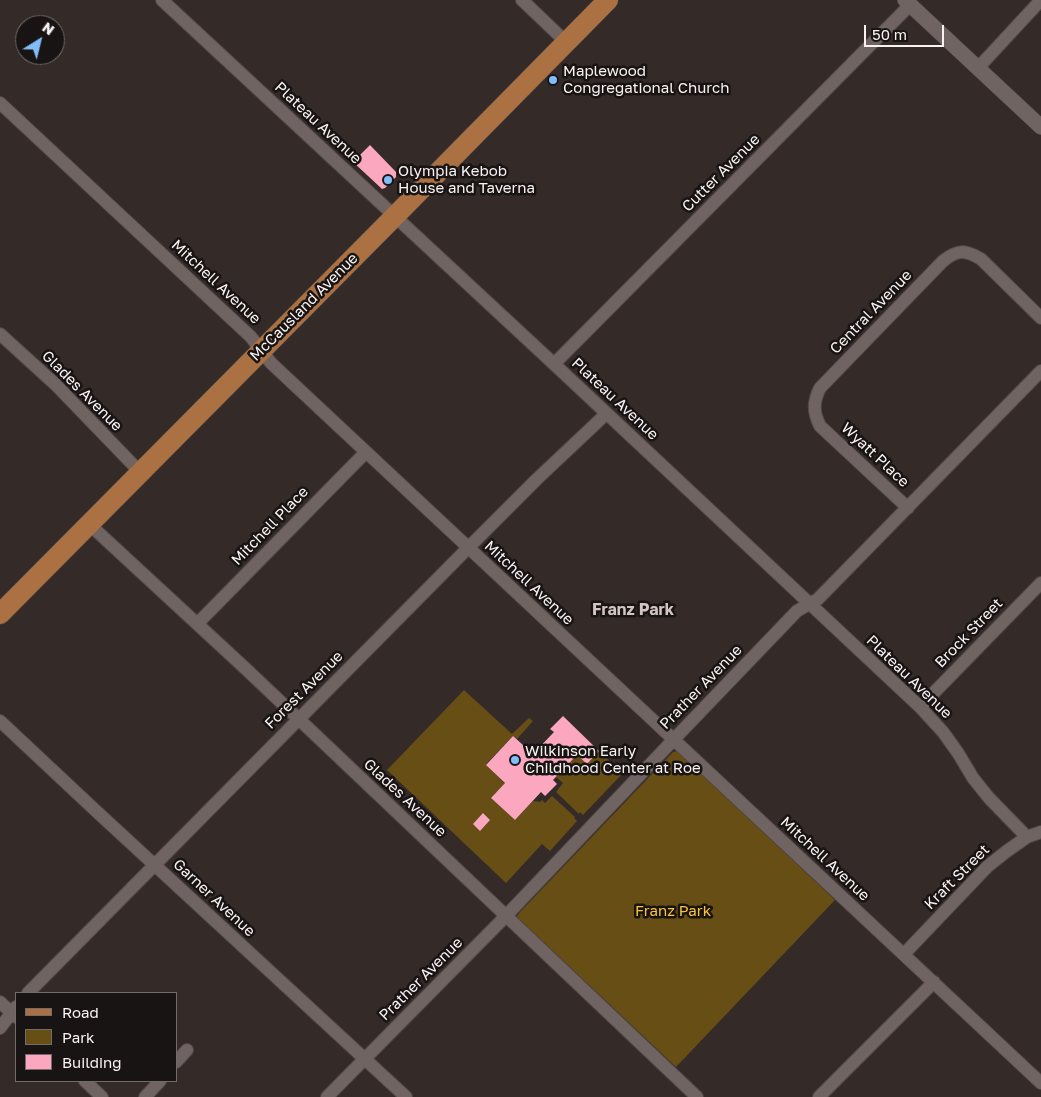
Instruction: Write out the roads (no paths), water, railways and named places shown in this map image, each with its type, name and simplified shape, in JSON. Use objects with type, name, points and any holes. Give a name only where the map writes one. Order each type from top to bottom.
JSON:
[{"type":"main road","name":"McCausland Avenue","points":[[0,614],[608,0]]},
{"type":"street","name":"Plateau Avenue","points":[[162,0],[396,216],[920,707],[943,732],[958,752],[973,778],[989,798],[1027,837]]},
{"type":"street","points":[[522,0],[566,42]]},
{"type":"street","points":[[978,68],[1041,0]]},
{"type":"street","points":[[908,2],[1041,127]]},
{"type":"street","name":"Cutter Avenue","points":[[554,364],[908,2]]},
{"type":"street","name":"Mitchell Avenue","points":[[0,103],[251,337],[271,363],[1041,1083]]},
{"type":"street","name":"Central Avenue","points":[[820,426],[814,406],[820,388],[951,255],[960,252],[971,254],[981,259],[1041,318]]},
{"type":"street","name":"Glades Avenue","points":[[0,334],[56,385],[140,472]]},
{"type":"street","name":"Prather Avenue","points":[[327,1097],[506,916],[798,611],[818,599],[1041,371]]},
{"type":"street","name":"Forest Avenue","points":[[29,992],[468,548],[606,414]]},
{"type":"street","name":"Wyatt Place","points":[[820,426],[908,508]]},
{"type":"street","name":"Mitchell Place","points":[[197,624],[366,452]]},
{"type":"street","name":"Glades Avenue","points":[[89,524],[697,1097]]},
{"type":"street","name":"Brock Street","points":[[920,707],[1041,583]]},
{"type":"street","name":"Garner Avenue","points":[[0,721],[406,1097]]},
{"type":"street","name":"Kraft Street","points":[[904,954],[988,866],[1027,837],[1041,832]]},
{"type":"street","points":[[819,1097],[934,982]]},
{"type":"street","points":[[0,1002],[15,1013],[0,1028]]},
{"type":"street","points":[[178,1060],[187,1050]]},
{"type":"street","points":[[86,1082],[102,1097]]},
{"type":"street","points":[[145,1097],[159,1082]]},
{"type":"place","name":"Maplewood Congregational Church","points":[[553,80]]},
{"type":"place","name":"Olympia Kebob House and Taverna","points":[[388,180]]},
{"type":"place","name":"Wilkinson Early Childhood Center at Roe","points":[[515,760]]},
{"type":"district","name":"Franz Park","points":[[633,610]]}]
